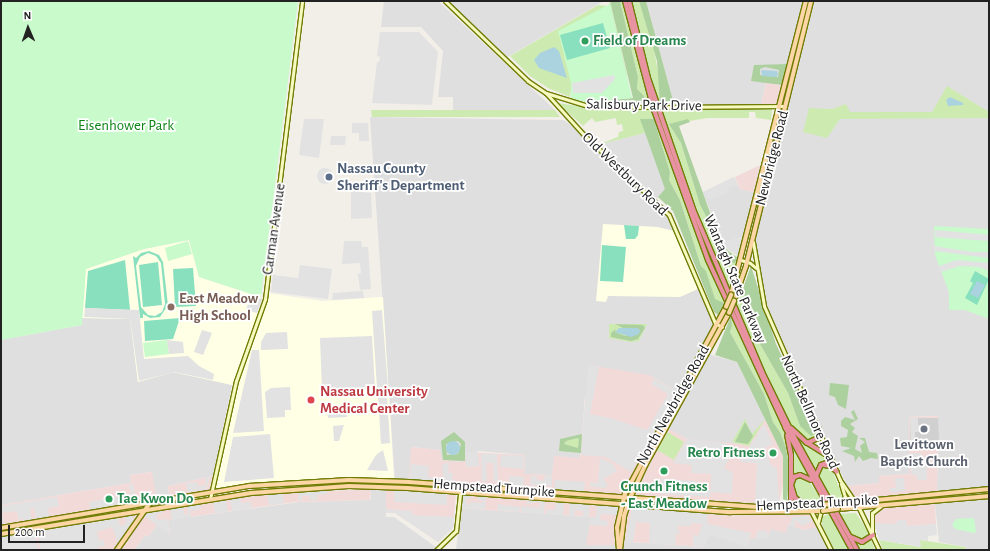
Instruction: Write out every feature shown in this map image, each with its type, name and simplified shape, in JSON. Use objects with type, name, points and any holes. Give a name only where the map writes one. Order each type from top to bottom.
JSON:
[{"type":"highway","name":"Wantagh State Parkway","points":[[625,1],[650,97],[689,210],[732,316],[814,482],[852,550]]},
{"type":"highway","name":"Wantagh State Parkway","points":[[629,1],[650,84],[693,209],[748,340],[787,426],[858,550]]},
{"type":"highway","points":[[787,426],[806,442],[831,459],[821,465],[816,477]]},
{"type":"highway","points":[[786,508],[791,501],[791,460],[787,426]]},
{"type":"highway","points":[[806,442],[816,441],[819,436],[818,429]]},
{"type":"highway","points":[[821,465],[831,466],[837,472]]},
{"type":"highway","points":[[808,507],[795,498],[791,484],[794,478],[800,475],[814,482]]},
{"type":"highway","points":[[848,534],[856,541],[862,542],[872,534]]},
{"type":"main road","name":"Carman Avenue","points":[[210,499],[236,382],[259,323],[266,294],[302,1]]},
{"type":"main road","name":"Salisbury Park Drive","points":[[445,1],[528,81],[546,93],[580,104],[644,107],[785,106]]},
{"type":"main road","name":"Newbridge Road","points":[[726,307],[741,260],[778,106],[806,1]]},
{"type":"main road","name":"Newbridge Road","points":[[729,314],[747,262],[811,1]]},
{"type":"main road","points":[[798,30],[804,31]]},
{"type":"main road","name":"Old Westbury Road","points":[[546,93],[586,136],[669,215],[718,324],[722,327]]},
{"type":"main road","name":"North Bellmore Road","points":[[752,238],[757,274],[764,306],[840,480],[859,508],[879,550]]},
{"type":"main road","points":[[741,260],[747,262]]},
{"type":"main road","name":"North Bellmore Road","points":[[747,262],[753,265],[757,274]]},
{"type":"main road","name":"North Newbridge Road","points":[[622,504],[624,497],[654,439],[726,307]]},
{"type":"main road","name":"North Newbridge Road","points":[[630,498],[658,442],[729,314]]},
{"type":"main road","points":[[654,439],[658,442]]},
{"type":"main road","name":"Hempstead Turnpike","points":[[1,528],[212,492],[277,484],[349,480],[461,485],[786,508],[989,489]]},
{"type":"main road","points":[[840,480],[845,495],[840,504]]},
{"type":"main road","points":[[436,550],[456,531],[461,485]]},
{"type":"main road","name":"Hempstead Turnpike","points":[[1,534],[264,491],[338,487],[460,492],[730,512],[811,512],[989,496]]},
{"type":"main road","points":[[619,550],[630,498]]},
{"type":"main road","points":[[117,550],[150,503]]},
{"type":"main road","points":[[619,550],[617,528],[622,504]]},
{"type":"main road","points":[[872,534],[872,513],[882,505]]},
{"type":"main road","points":[[730,512],[753,511],[756,507]]},
{"type":"main road","points":[[808,507],[831,550]]},
{"type":"main road","points":[[819,528],[817,518],[822,511]]},
{"type":"shaded area","points":[[384,1],[438,1],[555,110],[453,110],[453,97],[438,97],[443,51],[421,27],[381,27]]},
{"type":"shaded area","points":[[446,1],[604,1],[506,58],[493,43]]},
{"type":"shaded area","points":[[646,1],[804,1],[783,85],[766,83],[761,104],[674,104]]},
{"type":"shaded area","points":[[813,1],[989,1],[989,487],[937,492],[938,416],[909,417],[909,474],[879,476],[879,483],[847,486],[766,303],[755,243],[780,127]]},
{"type":"shaded area","points":[[380,32],[419,32],[438,52],[432,105],[372,103],[377,62],[379,62],[380,57],[377,56]]},
{"type":"shaded area","points":[[614,75],[615,79],[602,93],[573,93],[572,83]]},
{"type":"shaded area","points":[[766,83],[783,85],[777,104],[761,104]]},
{"type":"shaded area","points":[[370,117],[563,120],[568,123],[668,216],[714,325],[678,392],[649,375],[585,397],[580,458],[552,475],[524,474],[525,455],[478,451],[463,462],[442,460],[439,450],[412,447],[409,482],[395,481]]},
{"type":"shaded area","points":[[304,119],[324,119],[319,158],[299,155]]},
{"type":"shaded area","points":[[352,123],[368,123],[369,141],[359,141],[359,133],[352,133]]},
{"type":"shaded area","points":[[645,133],[666,189],[656,200],[597,145]]},
{"type":"shaded area","points":[[331,136],[346,136],[345,145],[330,145]]},
{"type":"shaded area","points":[[758,166],[763,166],[757,193],[740,189],[735,177]]},
{"type":"shaded area","points":[[325,168],[332,173],[333,176],[328,183],[325,184],[318,179],[317,176],[322,169]]},
{"type":"shaded area","points":[[734,177],[740,189],[757,193],[741,258],[723,246],[703,192]]},
{"type":"shaded area","points":[[733,178],[737,185],[727,189],[727,193],[708,200],[705,191]]},
{"type":"shaded area","points":[[351,191],[371,193],[372,218],[351,219]]},
{"type":"shaded area","points":[[603,224],[658,227],[674,231],[698,289],[680,297],[608,296],[606,302],[596,301]]},
{"type":"shaded area","points":[[935,230],[989,235],[989,241],[935,237]]},
{"type":"shaded area","points":[[747,234],[741,257],[723,246],[722,243]]},
{"type":"shaded area","name":"East Meadow High School","points":[[189,240],[199,277],[261,297],[257,322],[232,385],[173,372],[138,382],[130,319],[82,318],[85,269],[144,249]]},
{"type":"shaded area","points":[[344,241],[361,241],[362,247],[368,247],[371,289],[360,290],[358,274],[361,273],[360,263],[342,264]]},
{"type":"shaded area","points":[[934,246],[972,252],[989,252],[989,258],[934,251]]},
{"type":"shaded area","points":[[957,260],[988,263],[989,271],[980,267],[960,266],[941,272],[939,266]]},
{"type":"shaded area","points":[[300,265],[332,269],[328,299],[271,292],[273,275],[298,278]]},
{"type":"shaded area","points":[[363,291],[364,298],[332,300],[333,293]]},
{"type":"shaded area","name":"Nassau University Medical Center","points":[[267,293],[322,301],[383,297],[394,480],[214,490],[229,414]]},
{"type":"shaded area","points":[[251,295],[262,299],[257,313],[246,310]]},
{"type":"shaded area","points":[[85,308],[139,310],[144,359],[188,356],[199,366],[214,374],[213,380],[174,372],[139,381],[130,319],[84,317]]},
{"type":"shaded area","points":[[382,310],[388,387],[377,388],[372,311]]},
{"type":"shaded area","points":[[82,318],[130,319],[138,382],[173,372],[232,385],[213,476],[168,486],[170,499],[157,501],[151,472],[130,475],[131,483],[1,505],[1,340],[82,325]]},
{"type":"shaded area","points":[[202,330],[212,333],[203,355],[194,352]]},
{"type":"shaded area","points":[[287,332],[288,349],[261,350],[261,342],[266,333]]},
{"type":"shaded area","points":[[372,336],[375,388],[322,391],[320,338]]},
{"type":"shaded area","points":[[167,340],[183,342],[184,353],[169,354]]},
{"type":"shaded area","points":[[252,350],[259,350],[264,431],[233,433]]},
{"type":"shaded area","points":[[708,354],[737,362],[765,419],[749,446],[694,442],[666,429]]},
{"type":"shaded area","points":[[589,365],[649,375],[678,392],[632,476],[624,497],[409,482],[411,447],[440,450],[442,460],[463,462],[463,452],[525,455],[524,474],[552,475],[554,456],[580,458]]},
{"type":"shaded area","points":[[589,365],[599,367],[590,414],[584,413]]},
{"type":"shaded area","points":[[654,379],[678,392],[631,472],[606,457],[581,455],[584,413],[610,418],[647,430],[668,394],[651,384]]},
{"type":"shaded area","points":[[290,387],[291,410],[285,410],[285,417],[267,418],[265,392],[271,388]]},
{"type":"shaded area","points":[[378,396],[387,396],[390,443],[381,444]]},
{"type":"shaded area","points":[[346,405],[347,417],[328,418],[327,406]]},
{"type":"shaded area","points":[[938,416],[937,492],[856,500],[847,486],[879,483],[879,476],[909,474],[909,417]]},
{"type":"shaded area","name":"Levittown Baptist Church","points":[[910,418],[938,418],[939,441],[910,441]]},
{"type":"shaded area","points":[[910,418],[918,418],[918,425],[930,425],[930,432],[915,432],[915,441],[937,441],[936,448],[911,448]]},
{"type":"shaded area","points":[[765,419],[783,456],[783,485],[779,503],[782,505],[634,496],[667,428],[687,439],[749,445]]},
{"type":"shaded area","points":[[764,424],[773,444],[764,448],[771,465],[777,469],[779,503],[755,502],[757,463],[740,462]]},
{"type":"shaded area","points":[[344,425],[339,441],[334,441],[333,426]]},
{"type":"shaded area","points":[[270,434],[274,478],[224,482],[233,437]]},
{"type":"shaded area","points":[[687,439],[725,443],[734,450],[724,468],[733,473],[732,494],[711,492],[710,497],[660,494],[661,479],[696,481],[696,489],[711,490],[711,474],[691,473],[692,465],[673,463]]},
{"type":"shaded area","points":[[383,450],[388,471],[367,470],[376,455]]},
{"type":"shaded area","points":[[465,452],[478,452],[479,466],[466,467]]},
{"type":"shaded area","points":[[910,453],[921,453],[921,457],[927,457],[927,479],[930,480],[917,480],[917,475],[911,475]]},
{"type":"shaded area","points":[[481,454],[497,454],[498,481],[494,481],[493,463],[486,463],[487,481],[482,481]]},
{"type":"shaded area","points":[[501,455],[524,456],[523,469],[500,467]]},
{"type":"shaded area","points":[[600,458],[613,464],[617,471],[603,479],[608,486],[604,488],[590,486],[591,482],[598,483]]},
{"type":"shaded area","points":[[449,462],[448,473],[453,473],[452,482],[444,481],[442,465]]},
{"type":"shaded area","points":[[411,464],[429,466],[428,477],[443,478],[443,483],[410,481]]},
{"type":"shaded area","points":[[152,472],[157,501],[1,527],[1,505],[131,483],[130,475]]},
{"type":"shaded area","points":[[545,475],[552,476],[552,486],[530,485],[531,476],[537,476],[537,480],[544,481]]},
{"type":"shaded area","points":[[213,476],[209,491],[170,499],[168,486]]},
{"type":"shaded area","points":[[509,476],[524,477],[523,488],[503,486],[503,482],[509,482]]},
{"type":"shaded area","points":[[210,477],[206,489],[188,492],[186,483],[197,482],[198,486],[206,485],[205,478]]},
{"type":"shaded area","points":[[895,478],[904,478],[905,491],[890,492],[890,488],[896,488]]},
{"type":"shaded area","points":[[555,480],[585,482],[584,492],[554,490]]},
{"type":"shaded area","points":[[133,484],[136,503],[91,511],[89,502],[131,494],[129,485]]},
{"type":"shaded area","points":[[333,489],[327,491],[327,494],[317,495],[317,500],[310,500],[309,496],[302,496],[302,501],[299,501],[298,492]]},
{"type":"shaded area","points":[[371,489],[386,489],[386,517],[394,517],[440,550],[134,550],[145,535],[148,537],[157,525],[170,534],[168,520],[299,502],[371,500]]},
{"type":"shaded area","points":[[371,489],[370,500],[295,502],[168,520],[170,534],[157,525],[148,537],[145,535],[134,550],[120,549],[146,512],[250,495]]},
{"type":"shaded area","points":[[386,489],[456,494],[453,528],[438,542],[395,513],[386,513]]},
{"type":"shaded area","points":[[394,490],[447,493],[447,505],[394,502]]},
{"type":"shaded area","points":[[282,492],[284,503],[269,505],[267,493]]},
{"type":"shaded area","points":[[462,495],[699,513],[810,514],[818,527],[804,530],[788,524],[786,533],[771,529],[767,539],[750,538],[747,546],[709,534],[704,547],[617,541],[616,545],[586,545],[591,517],[461,508]]},
{"type":"shaded area","points":[[462,495],[471,495],[471,499],[466,499],[468,506],[471,502],[483,503],[483,500],[478,500],[478,496],[486,496],[485,509],[461,508]]},
{"type":"shaded area","points":[[57,497],[59,506],[48,508],[49,517],[36,520],[34,508],[30,509],[32,520],[24,521],[23,518],[19,521],[17,511],[2,513],[4,522],[1,523],[1,506]]},
{"type":"shaded area","points":[[240,497],[241,503],[251,502],[252,508],[232,511],[230,498]]},
{"type":"shaded area","points":[[989,498],[989,550],[965,550],[966,547],[939,542],[935,504]]},
{"type":"shaded area","points":[[226,499],[228,512],[215,513],[213,501]]},
{"type":"shaded area","points":[[527,500],[545,501],[544,514],[521,512],[521,506],[540,508],[540,502],[527,504]]},
{"type":"shaded area","points":[[556,502],[564,503],[563,515],[546,514],[546,510],[555,510]]},
{"type":"shaded area","points":[[200,503],[201,509],[190,511],[191,517],[172,520],[170,508],[183,506],[184,514],[188,514],[187,505]]},
{"type":"shaded area","points":[[570,503],[589,504],[589,517],[583,517],[583,511],[575,510],[574,516],[569,516]]},
{"type":"shaded area","points":[[498,504],[520,507],[519,512],[497,510]]},
{"type":"shaded area","points":[[597,504],[620,506],[617,515],[601,514],[600,520],[608,521],[607,526],[590,525],[591,517],[596,517]]},
{"type":"shaded area","points":[[935,504],[936,524],[874,529],[872,509]]},
{"type":"shaded area","points":[[461,508],[591,517],[590,525],[616,545],[616,541],[704,547],[709,534],[747,546],[750,538],[788,524],[804,530],[824,524],[835,550],[456,550]]},
{"type":"shaded area","points":[[632,508],[707,513],[708,524],[751,533],[747,546],[709,534],[704,547],[693,546],[693,535],[698,536],[702,524],[691,523],[691,526],[677,526],[680,534],[676,534],[675,545],[649,543],[650,523],[636,522],[633,542],[625,542]]},
{"type":"shaded area","points":[[386,509],[412,511],[412,515],[454,517],[453,528],[438,542],[395,513],[386,513]]},
{"type":"shaded area","points":[[145,510],[117,550],[1,550],[1,534]]},
{"type":"shaded area","points":[[161,510],[162,513],[156,514],[157,520],[167,519],[170,534],[144,516],[146,512]]},
{"type":"shaded area","points":[[132,514],[133,520],[118,543],[112,527],[97,532],[99,541],[104,540],[105,546],[98,547],[98,550],[40,550],[37,532],[117,516],[120,526],[126,524],[125,515]]},
{"type":"shaded area","points":[[808,516],[812,521],[802,526],[795,520],[795,526],[790,525],[792,517]]},
{"type":"shaded area","points":[[899,520],[906,520],[907,526],[936,524],[937,535],[928,536],[928,541],[920,540],[921,547],[879,540],[874,523],[894,524]]},
{"type":"shaded area","points":[[764,529],[769,534],[767,539],[755,539],[758,530],[763,531]]},
{"type":"shaded area","points":[[34,530],[38,550],[1,550],[1,536]]},
{"type":"green space","name":"Eisenhower Park","points":[[1,1],[298,1],[261,297],[199,277],[189,240],[144,249],[86,269],[82,325],[1,340]]},
{"type":"green space","points":[[610,1],[620,1],[638,77],[637,89],[644,96],[644,103],[603,101],[633,98]]},
{"type":"green space","points":[[620,1],[623,1],[650,104],[644,103],[645,100],[637,89],[638,77]]},
{"type":"green space","points":[[631,1],[639,1],[653,44],[659,78],[660,104],[657,104]]},
{"type":"green space","points":[[639,1],[646,1],[674,104],[660,104],[657,61]]},
{"type":"green space","points":[[610,2],[627,75],[572,81],[570,97],[548,88],[530,76],[510,56],[598,5],[608,6]]},
{"type":"green space","name":"Field of Dreams","points":[[610,4],[632,98],[601,101],[602,103],[596,104],[571,99],[571,83],[558,31]]},
{"type":"green space","name":"Field of Dreams","points":[[603,23],[610,48],[567,60],[560,35]]},
{"type":"green space","points":[[788,64],[783,85],[751,81],[754,65]],"holes":[[[765,67],[779,70],[778,77],[760,75],[760,69]]]},
{"type":"green space","points":[[947,86],[989,112],[989,118],[840,119],[827,138],[803,132],[809,108],[832,109],[846,104],[850,112],[932,112]]},
{"type":"green space","points":[[558,103],[604,110],[652,110],[687,211],[724,303],[715,300],[706,272],[701,266],[680,200],[669,180],[670,172],[654,119],[641,119],[645,133],[597,145],[618,137],[619,132],[623,131],[622,124],[617,125],[616,118],[595,122],[592,118],[583,126]]},
{"type":"green space","points":[[772,109],[771,120],[756,118],[755,112],[749,112],[749,118],[708,118],[670,124],[681,143],[700,205],[718,239],[725,262],[731,264],[738,258],[729,293],[659,110]]},
{"type":"green space","points":[[371,110],[555,110],[560,117],[372,117]]},
{"type":"green space","points":[[640,119],[654,119],[670,172],[669,180],[680,200],[701,266],[706,271],[715,299],[724,303],[718,315],[714,312],[673,211],[658,197],[665,189]]},
{"type":"green space","points":[[688,119],[690,122],[679,126],[722,246],[738,258],[735,263],[725,262],[718,239],[700,205],[681,143],[669,124]]},
{"type":"green space","points":[[624,225],[639,226],[638,235],[635,239],[626,239]]},
{"type":"green space","points":[[934,226],[989,229],[989,319],[965,310],[949,310],[949,292],[935,255]]},
{"type":"green space","points":[[188,241],[192,254],[168,261],[165,248]]},
{"type":"green space","points":[[602,245],[626,247],[623,282],[600,281]]},
{"type":"green space","points":[[149,251],[159,255],[163,262],[168,305],[160,317],[150,318],[143,314],[143,318],[140,318],[133,256],[136,258],[141,253]],"holes":[[[148,253],[156,256],[161,263],[165,304],[162,312],[155,316],[148,315],[141,307],[136,266],[140,257]]]},
{"type":"green space","points":[[125,260],[130,310],[85,308],[88,271]]},
{"type":"green space","points":[[158,262],[162,305],[143,307],[139,265]]},
{"type":"green space","points":[[751,266],[776,344],[816,429],[815,434],[811,436],[800,426],[788,393],[752,330],[755,313],[742,291]]},
{"type":"green space","points":[[193,268],[196,306],[175,307],[173,269]]},
{"type":"green space","points":[[975,271],[989,279],[977,305],[965,298],[973,283],[970,281]]},
{"type":"green space","points":[[742,291],[755,313],[752,330],[788,393],[800,426],[815,434],[816,429],[817,435],[813,441],[806,441],[792,426],[737,313],[735,306]]},
{"type":"green space","points":[[731,316],[783,430],[789,451],[790,470],[786,448],[780,432],[773,422],[764,394],[730,332],[732,326]]},
{"type":"green space","points":[[731,316],[732,326],[730,332],[764,394],[773,422],[780,432],[786,448],[790,470],[787,501],[783,499],[783,456],[737,362],[715,355]]},
{"type":"green space","points":[[180,318],[173,339],[145,341],[144,321]]},
{"type":"green space","points":[[609,324],[647,324],[639,341],[631,342],[609,338]]},
{"type":"green space","points":[[615,324],[643,325],[645,328],[638,339],[631,341],[611,337],[611,333],[616,329],[615,332],[625,336],[637,328],[627,330]]},
{"type":"green space","points":[[167,340],[169,354],[145,357],[143,343]]},
{"type":"green space","points":[[830,383],[849,385],[846,409],[838,405],[835,397],[829,395]]},
{"type":"green space","points":[[854,410],[858,419],[850,424],[855,428],[852,432],[858,436],[855,449],[862,453],[860,446],[865,442],[859,438],[865,438],[869,452],[877,453],[878,459],[871,458],[863,461],[859,456],[855,462],[854,456],[842,451],[851,448],[841,446],[840,438],[847,437],[848,430],[841,426],[841,421],[845,417],[855,420],[851,412]]},
{"type":"green space","points":[[745,419],[752,434],[765,419],[749,446],[732,442]]},
{"type":"green space","points":[[745,422],[753,436],[748,444],[735,442]]},
{"type":"green space","points":[[454,432],[465,442],[465,461],[443,460],[441,441]],"holes":[[[458,441],[461,444],[458,454],[447,455],[446,444]]]},
{"type":"green space","points":[[668,432],[684,442],[674,460],[657,450]]},
{"type":"green space","points":[[582,434],[581,453],[559,451],[560,439]],"holes":[[[577,438],[579,439],[578,448],[564,444],[566,441]]]},
{"type":"green space","points":[[797,437],[821,452],[829,461],[821,463],[815,470]]},
{"type":"green space","points":[[577,438],[579,439],[578,448],[564,444],[566,441]]},
{"type":"green space","points":[[792,447],[797,453],[808,474],[792,475]]},
{"type":"green space","points":[[823,466],[831,468],[842,494],[841,499],[832,501],[828,496],[818,474]]},
{"type":"green space","points":[[798,476],[809,481],[823,502],[809,503],[799,500],[792,485]]},
{"type":"green space","points":[[856,513],[868,532],[869,536],[864,540],[855,539],[839,514]]},
{"type":"green space","points":[[830,514],[849,550],[835,550],[825,532],[820,517]]},
{"type":"green space","points":[[974,518],[976,532],[974,533],[955,529],[952,525],[956,519]]},
{"type":"green space","points":[[853,540],[860,543],[871,540],[875,550],[859,550]]},
{"type":"green space","points":[[879,540],[920,547],[920,540],[966,547],[965,550],[883,550]]},
{"type":"water","points":[[554,47],[559,51],[567,78],[539,68],[534,60],[540,53]]},
{"type":"water","points":[[761,70],[777,71],[778,75],[776,77],[762,76]]},
{"type":"water","points":[[950,97],[963,103],[963,105],[948,106],[946,100]]},
{"type":"water","points":[[977,281],[985,285],[978,298],[970,294]]},
{"type":"water","points":[[619,328],[637,328],[640,330],[639,334],[631,337],[615,332]]},
{"type":"water","points":[[453,441],[458,443],[460,448],[458,453],[453,455],[448,453],[446,448],[448,443]]},
{"type":"place","name":"Field of Dreams","points":[[585,41]]},
{"type":"place","name":"Nassau County Sheriff's Department","points":[[329,177]]},
{"type":"place","name":"East Meadow High School","points":[[171,307]]},
{"type":"place","name":"Nassau University Medical Center","points":[[311,400]]},
{"type":"place","name":"Levittown Baptist Church","points":[[924,429]]},
{"type":"place","name":"Retro Fitness","points":[[773,453]]},
{"type":"place","name":"Crunch Fitness - East Meadow","points":[[664,471]]},
{"type":"place","name":"Tae Kwon Do","points":[[109,499]]}]
